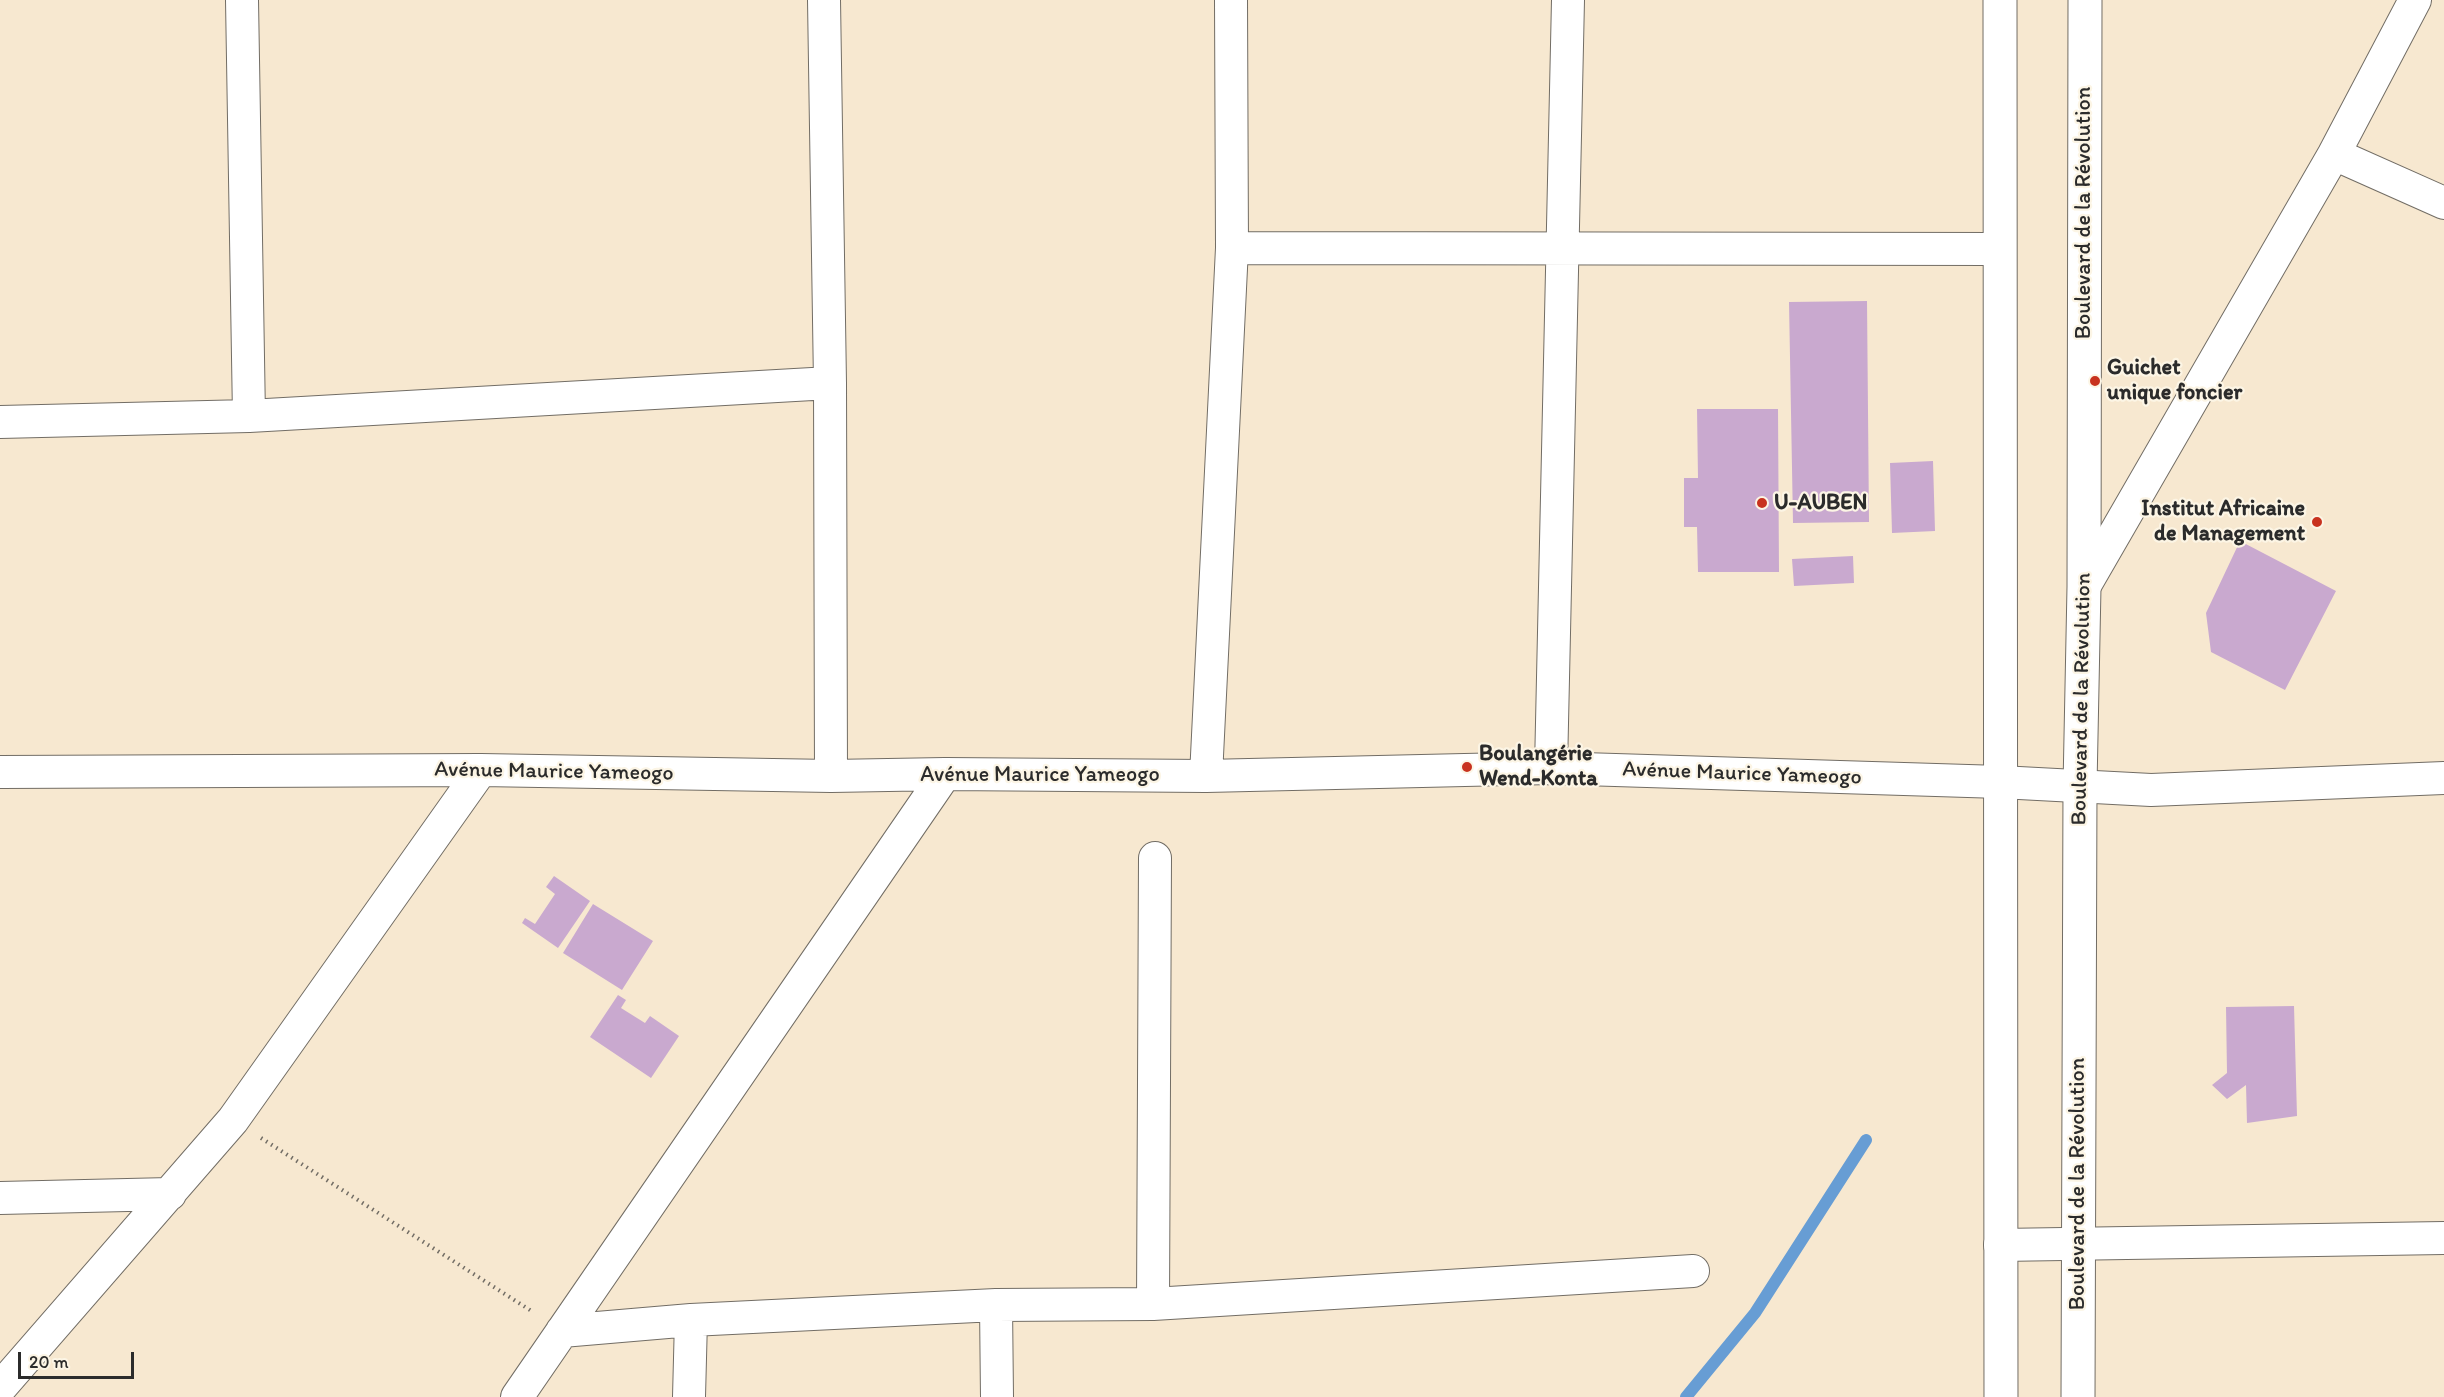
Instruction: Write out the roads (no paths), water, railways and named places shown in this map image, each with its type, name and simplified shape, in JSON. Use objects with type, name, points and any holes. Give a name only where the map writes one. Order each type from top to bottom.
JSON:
[{"type":"main road","points":[[2000,0],[2001,1397]]},
{"type":"main road","name":"Boulevard de la Révolution","points":[[2078,1397],[2080,786],[2084,587],[2085,0]]},
{"type":"street","points":[[242,0],[249,416]]},
{"type":"street","points":[[824,0],[830,383],[831,776]]},
{"type":"street","points":[[1206,776],[1232,248],[1231,0]]},
{"type":"street","points":[[1551,768],[1568,0]]},
{"type":"street","points":[[2084,587],[2334,154],[2415,0]]},
{"type":"street","points":[[2334,154],[2444,203]]},
{"type":"street","points":[[1232,248],[2001,249]]},
{"type":"street","points":[[0,422],[249,416],[830,383]]},
{"type":"street","name":"Avénue Maurice Yameogo","points":[[0,772],[481,770],[831,776],[945,774],[1206,776],[1551,768],[2000,782],[2151,790],[2444,778]]},
{"type":"street","points":[[0,1388],[233,1120],[481,770]]},
{"type":"street","points":[[517,1397],[945,774]]},
{"type":"street","points":[[1153,1304],[1155,858]]},
{"type":"street","points":[[0,1198],[170,1194]]},
{"type":"street","points":[[2001,1245],[2444,1238]]},
{"type":"street","points":[[562,1331],[691,1320],[996,1305],[1153,1304],[1693,1272]]},
{"type":"street","points":[[996,1305],[997,1397]]},
{"type":"street","points":[[689,1397],[691,1320]]},
{"type":"waterway","points":[[1686,1397],[1755,1313],[1866,1140]]},
{"type":"place","name":"Guichet unique foncier","points":[[2095,381]]},
{"type":"place","name":"U-AUBEN","points":[[1762,503]]},
{"type":"place","name":"Institut Africaine de Management","points":[[2317,522]]},
{"type":"place","name":"Boulangérie Wend-Konta","points":[[1467,767]]}]
